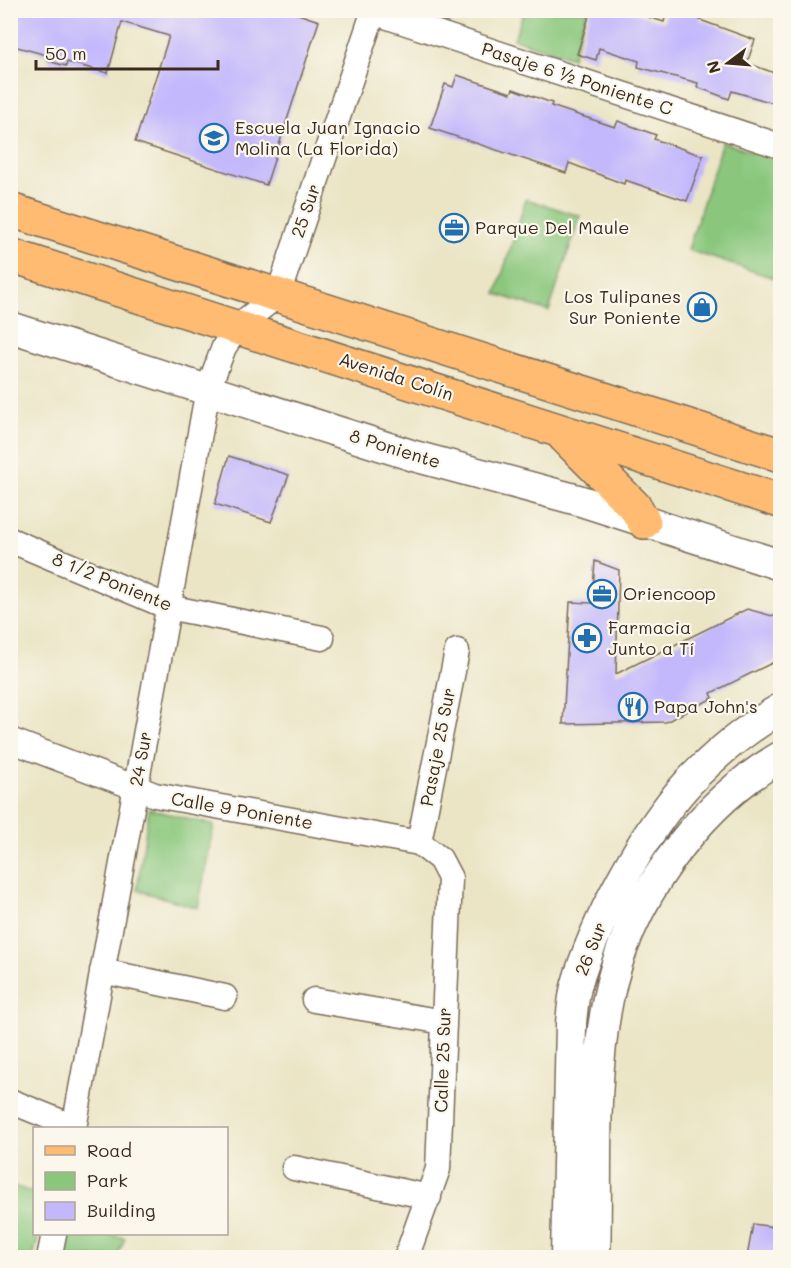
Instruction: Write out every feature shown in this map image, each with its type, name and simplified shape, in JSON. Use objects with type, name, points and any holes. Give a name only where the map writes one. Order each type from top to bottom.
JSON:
[{"type":"main road","points":[[10,210],[780,455]]},
{"type":"main road","name":"Avenida Colín","points":[[10,255],[780,501]]},
{"type":"main road","points":[[552,428],[572,441],[593,462],[636,507],[644,522]]},
{"type":"street","name":"Pasaje 6 ½ Poniente C","points":[[374,11],[780,146]]},
{"type":"street","name":"25 Sur","points":[[278,295],[374,11]]},
{"type":"street","points":[[238,326],[278,295]]},
{"type":"street","name":"24 Sur","points":[[74,1127],[208,389],[224,347],[238,326]]},
{"type":"street","name":"8 Poniente","points":[[10,327],[414,456],[578,500],[780,565]]},
{"type":"street","name":"8 1/2 Poniente","points":[[10,540],[168,607],[322,638]]},
{"type":"street","name":"Pasaje 25 Sur","points":[[419,843],[457,651]]},
{"type":"street","name":"26 Sur","points":[[566,1257],[571,1024],[575,990],[586,958],[608,909],[637,856],[657,822],[686,784],[734,741],[780,709]]},
{"type":"street","name":"Calle 9 Poniente","points":[[10,740],[135,789],[419,843],[440,859]]},
{"type":"street","name":"26 Sur","points":[[595,1257],[600,1053],[608,998],[632,927],[669,863],[718,806],[780,757]]},
{"type":"street","name":"Calle 25 Sur","points":[[406,1257],[438,1169],[450,878],[440,859]]},
{"type":"street","points":[[586,958],[598,993],[608,998]]},
{"type":"street","points":[[102,971],[225,997]]},
{"type":"street","points":[[314,1000],[444,1022]]},
{"type":"street","points":[[10,1101],[72,1127]]},
{"type":"street","points":[[294,1167],[429,1197]]},
{"type":"street","points":[[49,1257],[54,1235]]},
{"type":"green space","points":[[524,11],[587,11],[572,58],[514,39]]},
{"type":"green space","points":[[722,142],[780,161],[780,280],[688,250]]},
{"type":"green space","points":[[526,199],[580,216],[549,311],[496,294]]},
{"type":"green space","points":[[149,809],[214,825],[198,908],[137,890]]},
{"type":"green space","points":[[11,1185],[33,1193],[33,1235],[39,1235],[33,1257],[11,1257]]},
{"type":"green space","points":[[54,1235],[112,1235],[125,1238],[117,1257],[49,1258]]},
{"type":"building","points":[[10,10],[88,10],[99,14],[100,10],[286,10],[319,21],[266,185],[135,142],[169,36],[122,22],[108,73],[67,62],[66,66],[48,61],[50,56],[10,45]]},
{"type":"building","points":[[591,10],[626,10],[664,22],[667,10],[702,10],[700,20],[755,40],[747,63],[780,75],[780,105],[732,91],[729,99],[697,87],[698,83],[638,67],[639,61],[599,48],[596,60],[577,54]]},
{"type":"building","points":[[457,75],[511,93],[513,89],[552,103],[551,106],[615,127],[618,121],[656,135],[654,139],[703,156],[687,201],[625,180],[624,184],[569,163],[566,173],[430,128],[445,84],[453,87]]},
{"type":"building","points":[[229,456],[289,475],[271,522],[215,504]]},
{"type":"building","points":[[595,561],[619,570],[616,674],[747,609],[780,618],[780,659],[711,693],[713,698],[666,722],[563,724],[570,602],[592,603]]},
{"type":"building","points":[[753,1224],[780,1228],[780,1257],[747,1257]]},
{"type":"place","name":"Escuela Juan Ignacio Molina (La Florida)","points":[[214,138]]},
{"type":"place","name":"Parque Del Maule","points":[[454,228]]},
{"type":"place","name":"Los Tulipanes Sur Poniente","points":[[702,307]]},
{"type":"place","name":"Oriencoop","points":[[602,594]]},
{"type":"place","name":"Farmacia Junto a Tí","points":[[587,638]]},
{"type":"place","name":"Papa John's","points":[[633,707]]}]
